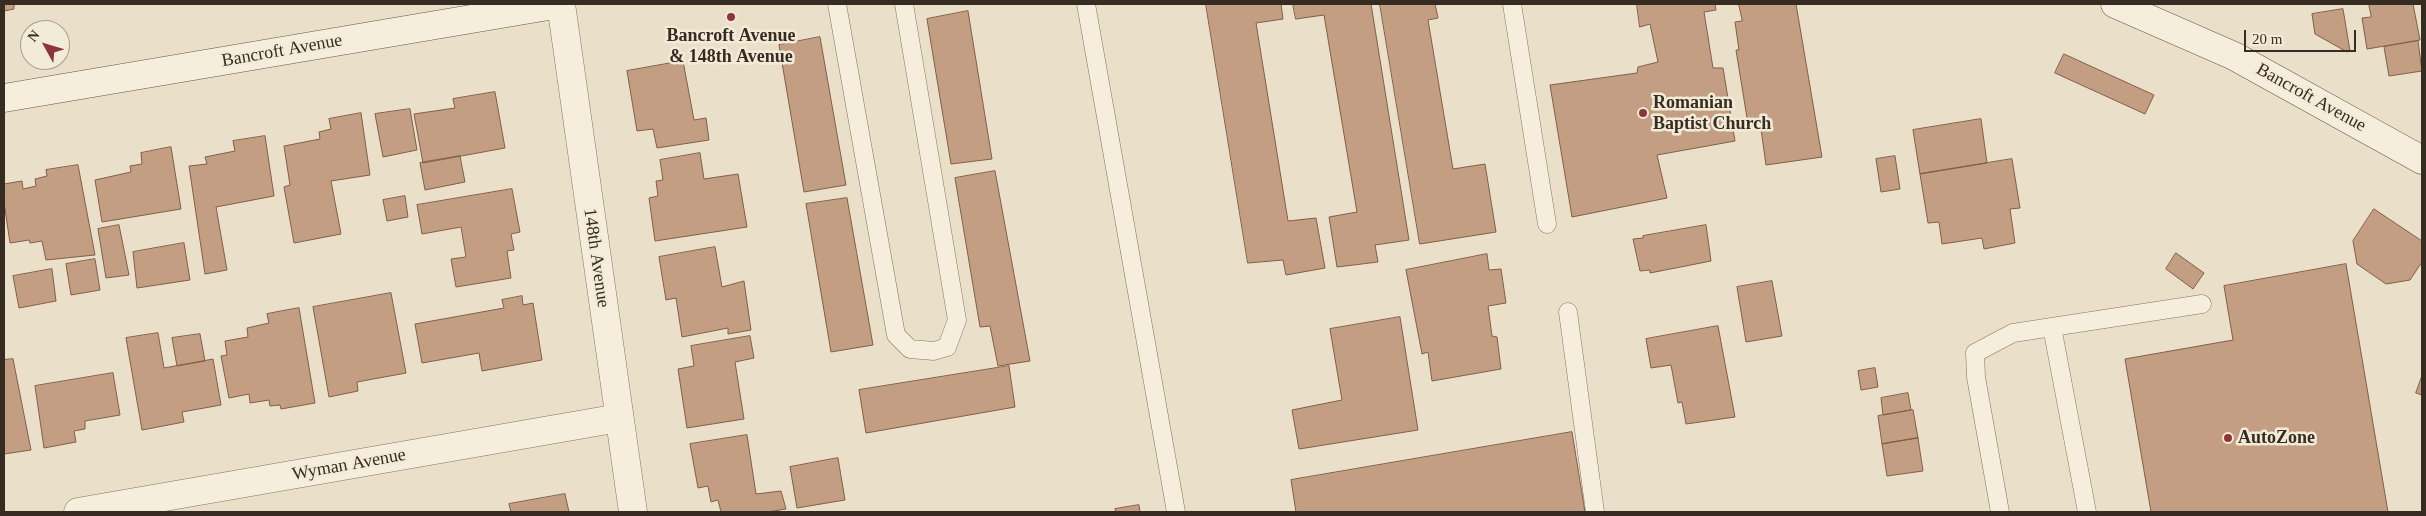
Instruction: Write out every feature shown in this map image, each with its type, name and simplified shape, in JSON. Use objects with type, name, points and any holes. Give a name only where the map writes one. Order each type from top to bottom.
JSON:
[{"type":"street","name":"Bancroft Avenue","points":[[4,98],[560,4]]},
{"type":"street","name":"148th Avenue","points":[[560,4],[633,512]]},
{"type":"street","name":"Bancroft Avenue","points":[[2115,4],[2234,56],[2422,160]]},
{"type":"street","name":"Wyman Avenue","points":[[78,512],[619,418]]},
{"type":"lane","points":[[837,4],[896,335],[910,349],[934,351],[947,347],[957,320],[904,4]]},
{"type":"lane","points":[[1086,4],[1176,512]]},
{"type":"lane","points":[[1512,4],[1547,224]]},
{"type":"lane","points":[[2000,512],[1976,378],[1975,352],[2013,333],[2202,304]]},
{"type":"lane","points":[[1568,312],[1595,512]]},
{"type":"lane","points":[[2052,327],[2086,512]]},
{"type":"building","points":[[4,4],[14,4],[14,9],[4,11]]},
{"type":"building","points":[[1206,4],[1281,4],[1283,19],[1256,23],[1288,221],[1316,218],[1325,268],[1286,275],[1283,260],[1248,263]]},
{"type":"building","points":[[1293,4],[1371,4],[1409,240],[1375,245],[1378,262],[1337,267],[1329,217],[1357,212],[1324,15],[1296,19]]},
{"type":"building","points":[[1380,4],[1435,4],[1438,18],[1428,20],[1453,169],[1485,164],[1496,232],[1420,244]]},
{"type":"building","name":"Romanian Baptist Church","points":[[1637,4],[1715,4],[1716,10],[1704,12],[1713,68],[1723,68],[1735,141],[1657,155],[1667,198],[1572,217],[1550,85],[1637,73],[1638,67],[1658,62],[1650,24],[1640,27]]},
{"type":"building","points":[[1739,4],[1796,4],[1822,157],[1766,165],[1760,122],[1748,124],[1736,50],[1739,50],[1735,22],[1742,21]]},
{"type":"building","points":[[2369,4],[2413,4],[2420,40],[2367,49],[2362,18],[2371,17]]},
{"type":"building","points":[[2343,9],[2350,51],[2347,52],[2315,34],[2312,14]]},
{"type":"building","points":[[968,11],[992,159],[951,164],[927,19]]},
{"type":"building","points":[[820,37],[846,185],[804,192],[779,45]]},
{"type":"building","points":[[2418,41],[2422,71],[2389,76],[2384,47]]},
{"type":"building","points":[[2064,54],[2154,95],[2145,114],[2055,73]]},
{"type":"building","points":[[683,61],[694,120],[706,118],[709,140],[657,148],[653,129],[637,131],[627,71]]},
{"type":"building","points":[[495,92],[505,148],[423,163],[414,114],[455,108],[453,99]]},
{"type":"building","points":[[410,109],[417,150],[383,157],[375,114]]},
{"type":"building","points":[[361,113],[370,175],[331,181],[341,234],[294,243],[284,187],[290,185],[284,146],[320,139],[319,132],[331,129],[329,119]]},
{"type":"building","points":[[1981,119],[1987,163],[1920,174],[1913,130]]},
{"type":"building","points":[[265,136],[274,196],[216,207],[227,270],[205,274],[189,166],[207,164],[205,157],[235,151],[233,141]]},
{"type":"building","points":[[171,147],[181,209],[102,222],[95,180],[131,172],[130,166],[142,164],[141,153]]},
{"type":"building","points":[[700,153],[704,179],[738,174],[747,227],[655,241],[649,198],[658,196],[656,181],[663,180],[660,160]]},
{"type":"building","points":[[460,156],[465,182],[425,190],[420,163]]},
{"type":"building","points":[[1895,156],[1900,189],[1881,192],[1876,159]]},
{"type":"building","points":[[2012,159],[2020,208],[2010,209],[2015,243],[1984,249],[1982,238],[1942,244],[1939,222],[1928,223],[1920,174]]},
{"type":"building","points":[[78,165],[95,255],[46,260],[42,241],[30,243],[29,240],[10,243],[4,202],[4,184],[22,181],[23,189],[36,186],[35,179],[47,176],[46,170]]},
{"type":"building","points":[[995,171],[1030,361],[998,366],[990,326],[980,327],[955,178]]},
{"type":"building","points":[[512,189],[520,232],[511,234],[514,250],[507,251],[511,278],[456,287],[451,259],[466,257],[461,227],[422,234],[417,205]]},
{"type":"building","points":[[405,196],[408,217],[387,221],[383,200]]},
{"type":"building","points":[[847,198],[873,345],[831,352],[806,204]]},
{"type":"building","points":[[2374,209],[2422,241],[2422,262],[2410,280],[2386,284],[2357,264],[2353,241]]},
{"type":"building","points":[[119,225],[129,275],[106,278],[98,229]]},
{"type":"building","points":[[1706,225],[1711,261],[1650,273],[1650,270],[1640,271],[1633,239]]},
{"type":"building","points":[[184,243],[190,280],[137,288],[133,252]]},
{"type":"building","points":[[715,247],[722,287],[744,281],[751,330],[728,334],[728,328],[682,337],[676,298],[666,300],[659,257]]},
{"type":"building","points":[[2176,253],[2204,273],[2193,289],[2166,269]]},
{"type":"building","points":[[1487,254],[1489,270],[1501,269],[1506,303],[1488,306],[1492,336],[1497,337],[1501,369],[1432,381],[1428,352],[1422,354],[1406,270]]},
{"type":"building","points":[[95,259],[100,290],[71,295],[66,264]]},
{"type":"building","points":[[2346,264],[2388,512],[2151,512],[2125,359],[2233,340],[2224,286]]},
{"type":"building","points":[[52,269],[56,301],[19,308],[13,276]]},
{"type":"building","points":[[1772,281],[1782,336],[1746,342],[1737,287]]},
{"type":"building","points":[[391,293],[406,373],[357,382],[358,391],[329,397],[313,307]]},
{"type":"building","points":[[522,296],[523,305],[533,303],[542,360],[482,371],[479,353],[422,363],[415,324],[504,308],[502,300]]},
{"type":"building","points":[[299,308],[315,403],[281,409],[280,405],[270,406],[269,400],[250,403],[249,394],[229,398],[221,356],[227,355],[225,341],[248,337],[247,328],[269,323],[267,314]]},
{"type":"building","points":[[1400,317],[1418,430],[1299,449],[1292,410],[1342,400],[1330,329]]},
{"type":"building","points":[[1718,326],[1735,417],[1686,424],[1682,402],[1678,403],[1671,365],[1651,368],[1646,339]]},
{"type":"building","points":[[158,333],[164,368],[213,359],[221,405],[182,412],[184,422],[142,430],[126,338]]},
{"type":"building","points":[[200,334],[205,361],[177,366],[172,338]]},
{"type":"building","points":[[750,336],[754,358],[735,362],[744,419],[687,428],[678,369],[694,366],[691,346]]},
{"type":"building","points":[[13,359],[31,450],[4,454],[4,360]]},
{"type":"building","points":[[1009,366],[1015,407],[866,433],[859,390]]},
{"type":"building","points":[[1875,368],[1878,387],[1861,390],[1858,371]]},
{"type":"building","points":[[113,373],[120,415],[85,421],[85,429],[74,431],[76,442],[44,448],[35,386]]},
{"type":"building","points":[[2422,376],[2422,395],[2416,393]]},
{"type":"building","points":[[1908,393],[1911,410],[1883,415],[1881,398]]},
{"type":"building","points":[[1913,410],[1918,438],[1882,444],[1878,416]]},
{"type":"building","points":[[1572,432],[1585,512],[1296,512],[1291,480]]},
{"type":"building","points":[[747,435],[756,494],[781,491],[786,509],[767,512],[721,512],[718,500],[711,502],[708,486],[698,488],[690,444]]},
{"type":"building","points":[[1918,438],[1923,471],[1887,476],[1882,444]]},
{"type":"building","points":[[838,458],[845,500],[797,508],[790,467]]},
{"type":"building","points":[[565,494],[569,512],[511,512],[509,504]]},
{"type":"building","points":[[1139,505],[1140,512],[1116,512],[1115,509]]},
{"type":"place","name":"Bancroft Avenue & 148th Avenue","points":[[731,17]]},
{"type":"place","name":"Romanian Baptist Church","points":[[1643,113]]},
{"type":"place","name":"AutoZone","points":[[2228,438]]}]
